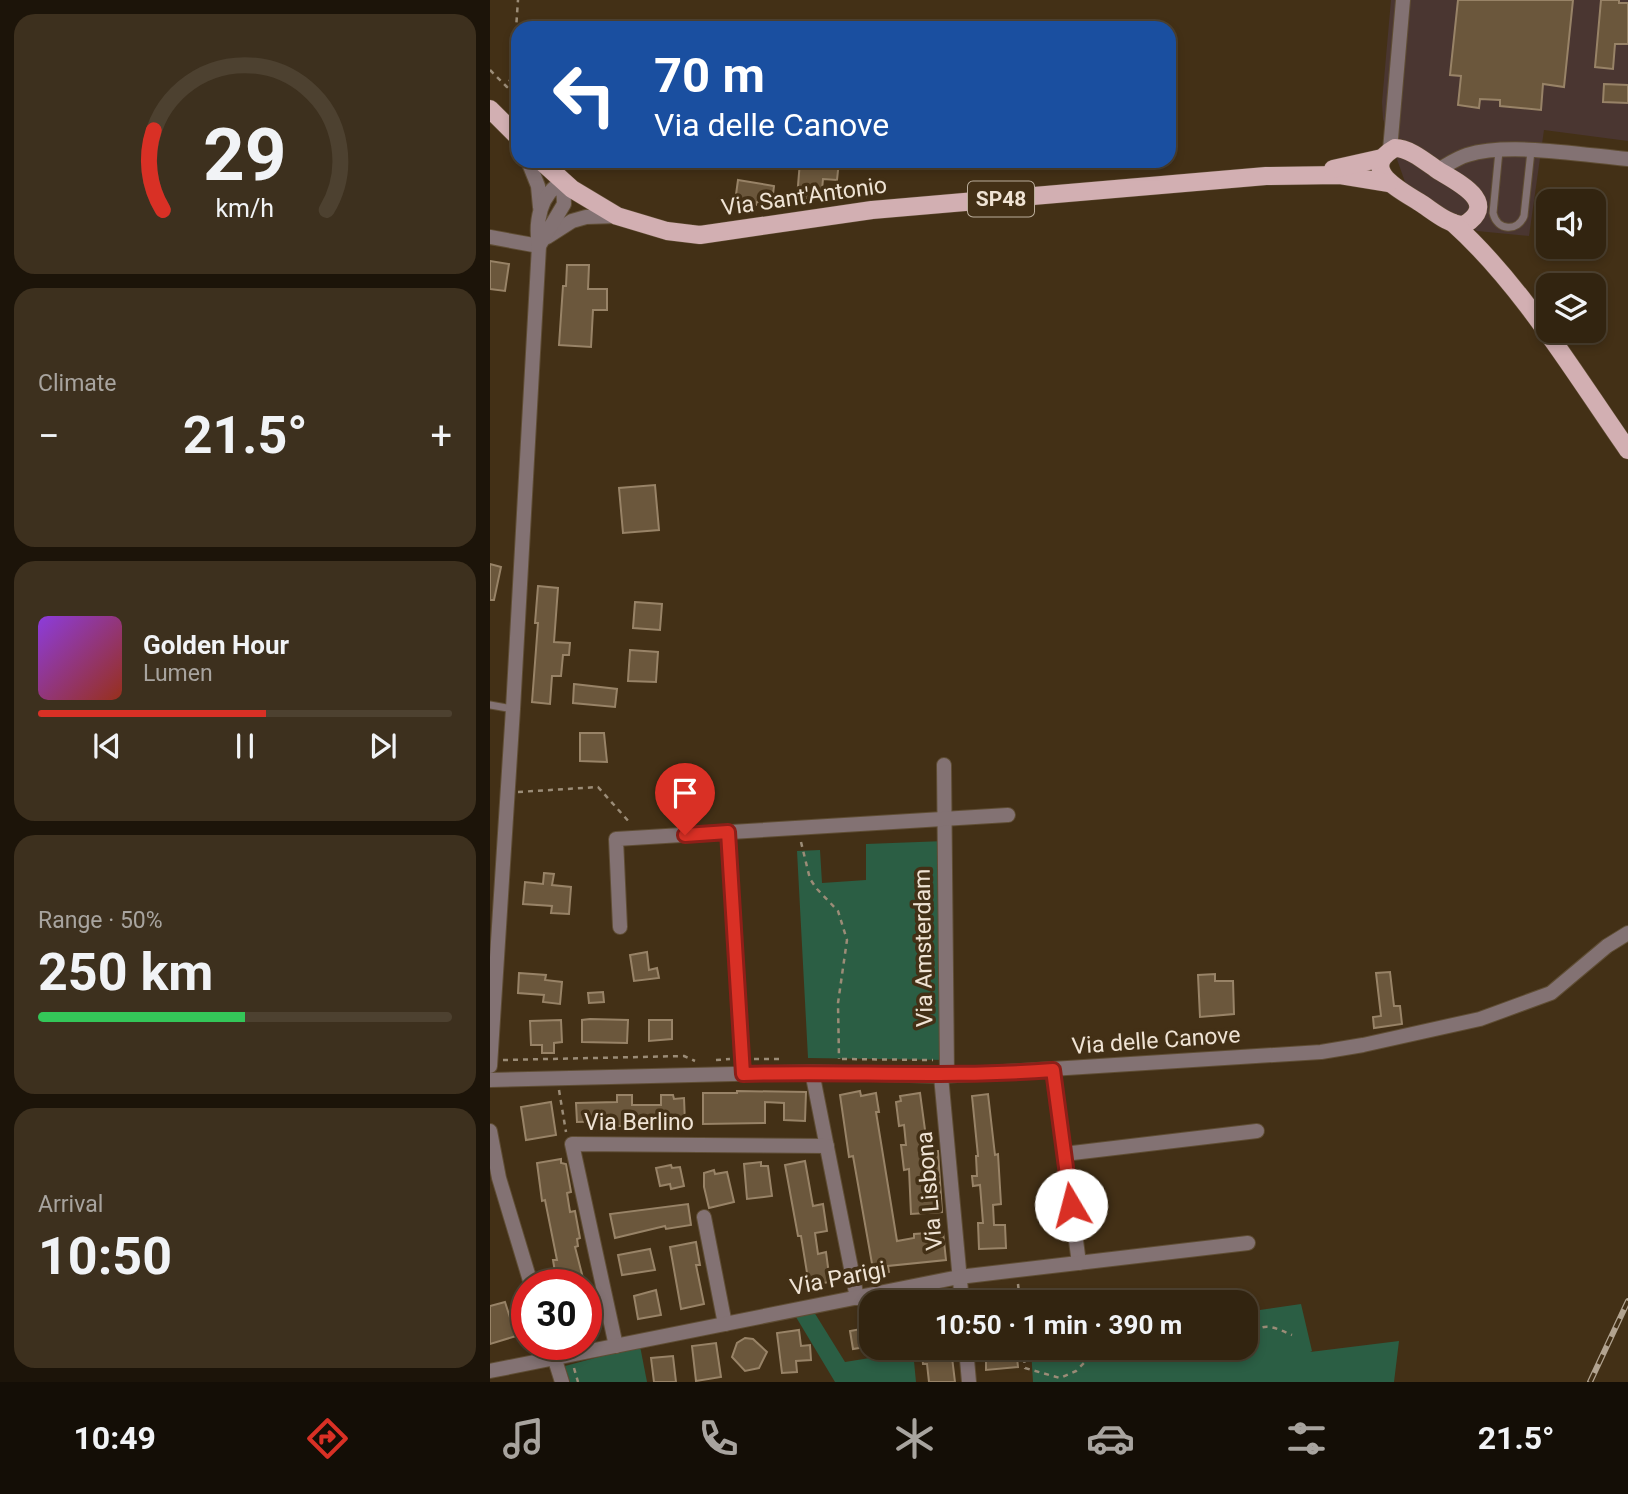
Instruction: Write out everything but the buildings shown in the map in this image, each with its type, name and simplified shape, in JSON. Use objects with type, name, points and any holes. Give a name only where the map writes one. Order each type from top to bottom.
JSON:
[{"type":"main road","points":[[490,109],[511,130]]},
{"type":"main road","points":[[1389,183],[1381,173],[1391,152],[1445,175],[1474,194],[1478,207],[1474,218],[1464,225],[1452,223]]},
{"type":"main road","name":"Via Sant'Antonio","points":[[1303,175],[1391,152]]},
{"type":"main road","name":"Via Sant'Antonio","points":[[548,168],[563,182],[617,216],[667,232],[700,235],[872,210],[1303,175],[1340,175],[1389,183],[1452,223],[1494,263]]},
{"type":"main road","points":[[1474,218],[1481,239],[1494,263],[1628,450]]},
{"type":"street","points":[[1391,152],[1403,0]]},
{"type":"street","points":[[1445,175],[1457,159],[1477,153],[1499,151],[1628,159]]},
{"type":"street","points":[[531,168],[538,186],[541,213]]},
{"type":"street","points":[[541,243],[537,235],[548,192],[563,182]]},
{"type":"street","points":[[490,1066],[496,870],[508,792],[541,243],[564,204],[563,182]]},
{"type":"street","points":[[490,237],[541,243],[572,221],[586,217],[617,216]]},
{"type":"street","name":"Via Amsterdam","points":[[944,765],[947,1060],[944,1075]]},
{"type":"street","points":[[620,926],[616,839],[1009,816]]},
{"type":"street","points":[[728,832],[743,1074]]},
{"type":"street","name":"Via delle Canove","points":[[490,1080],[812,1072],[944,1075],[1321,1052],[1480,1019],[1552,993],[1597,954],[1628,933]]},
{"type":"street","points":[[1053,1070],[1079,1263]]},
{"type":"street","points":[[812,1072],[857,1298]]},
{"type":"street","name":"Via Lisbona","points":[[944,1075],[961,1290]]},
{"type":"street","points":[[490,1131],[492,1161],[526,1269]]},
{"type":"street","points":[[1064,1154],[1257,1131]]},
{"type":"street","name":"Via Berlino","points":[[616,1346],[572,1144],[827,1146]]},
{"type":"street","points":[[704,1216],[725,1324]]},
{"type":"street","points":[[960,1277],[1248,1243]]},
{"type":"street","name":"Via Parigi","points":[[602,1347],[960,1277]]},
{"type":"street","name":"Via Parigi","points":[[490,1371],[524,1360]]},
{"type":"street","points":[[555,1360],[562,1382]]},
{"type":"street","points":[[967,1360],[969,1382]]},
{"type":"lane","points":[[1499,151],[1493,213],[1499,224],[1514,228],[1521,223],[1524,216],[1531,151]]},
{"type":"lane","points":[[490,705],[513,709]]},
{"type":"path","points":[[517,21],[519,0]]},
{"type":"path","points":[[490,70],[507,87],[511,78]]},
{"type":"path","points":[[508,792],[598,786],[642,838]]},
{"type":"path","points":[[799,828],[810,879],[838,911],[846,940],[838,1003],[839,1059]]},
{"type":"path","points":[[490,1060],[684,1056],[696,1061]]},
{"type":"path","points":[[829,1058],[947,1060]]},
{"type":"path","points":[[555,1059],[556,1079],[568,1141],[572,1144]]},
{"type":"path","points":[[708,1060],[781,1059]]},
{"type":"path","points":[[1017,1270],[1019,1290]]},
{"type":"path","points":[[1258,1328],[1272,1326],[1292,1335]]},
{"type":"path","points":[[1024,1360],[1025,1368],[1060,1378],[1076,1371],[1087,1360]]},
{"type":"path","points":[[573,1367],[578,1382]]},
{"type":"shaded area","points":[[1391,0],[1628,0],[1628,141],[1544,130],[1529,236],[1477,231],[1406,185],[1383,119],[1382,102]]},
{"type":"green space","points":[[945,841],[947,1060],[808,1058],[797,851],[820,850],[822,883],[866,880],[866,844]]},
{"type":"green space","points":[[1301,1304],[1312,1351],[1310,1352],[1399,1341],[1394,1382],[1033,1382],[1032,1360],[1258,1360],[1258,1310]]},
{"type":"green space","points":[[814,1312],[845,1362],[914,1360],[916,1382],[835,1382],[796,1317]]},
{"type":"green space","points":[[640,1346],[647,1382],[570,1382],[565,1366],[588,1360],[602,1360],[602,1356]]},
{"type":"railway","points":[[1590,1382],[1628,1301]]},
{"type":"route","points":[[685,835],[728,832],[743,1074],[812,1072],[941,1076],[1053,1070],[1071,1205]]}]
